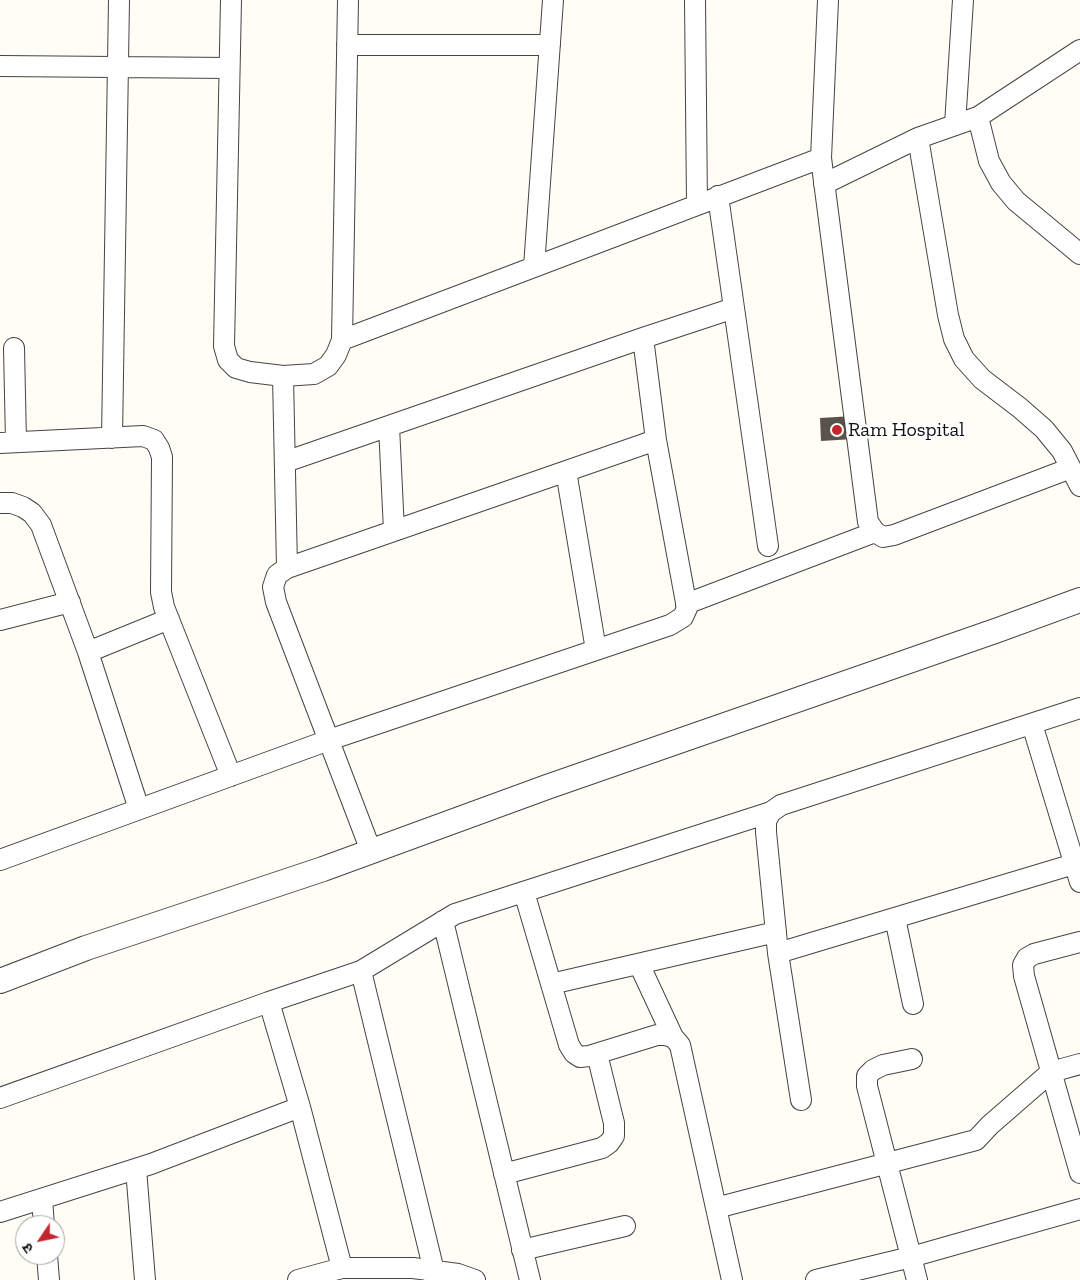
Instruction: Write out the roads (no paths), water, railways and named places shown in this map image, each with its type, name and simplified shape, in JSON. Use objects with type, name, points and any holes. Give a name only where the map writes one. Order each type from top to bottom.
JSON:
[{"type":"street","points":[[112,438],[119,0]]},
{"type":"street","points":[[231,0],[224,346],[228,360],[236,368],[250,372],[283,376],[314,374],[328,366],[336,355],[342,340],[348,0]]},
{"type":"street","points":[[534,267],[553,0]]},
{"type":"street","points":[[695,0],[697,205]]},
{"type":"street","points":[[828,0],[821,158],[868,522],[875,532],[883,537],[894,535],[1071,468]]},
{"type":"street","points":[[955,125],[963,0]]},
{"type":"street","points":[[347,45],[550,46]]},
{"type":"street","points":[[824,184],[918,138],[978,117],[1078,55]]},
{"type":"street","points":[[0,66],[230,68]]},
{"type":"street","points":[[978,117],[989,161],[1001,183],[1016,201],[1080,254]]},
{"type":"street","points":[[918,138],[948,315],[954,339],[964,359],[982,379],[1044,429],[1062,451],[1080,486]]},
{"type":"street","points":[[342,340],[821,158]]},
{"type":"street","points":[[718,196],[768,546]]},
{"type":"street","points":[[285,462],[734,308]]},
{"type":"street","points":[[0,860],[329,740],[670,625],[683,617],[687,608],[656,440],[643,338]]},
{"type":"street","points":[[14,348],[8,442],[143,436],[154,440],[159,448],[162,457],[161,592],[164,607],[231,776]]},
{"type":"street","points":[[283,376],[287,568]]},
{"type":"street","points":[[389,426],[394,531]]},
{"type":"street","points":[[371,851],[276,602],[273,587],[277,575],[287,568],[656,440]]},
{"type":"street","points":[[566,471],[596,650]]},
{"type":"street","points":[[0,504],[12,503],[23,506],[32,513],[41,525],[88,652],[139,810]]},
{"type":"street","points":[[686,604],[875,532]]},
{"type":"street","points":[[0,981],[86,948],[313,872],[556,784],[1080,600]]},
{"type":"street","points":[[0,620],[70,602]]},
{"type":"street","points":[[88,652],[169,619]]},
{"type":"street","points":[[0,1098],[360,971],[455,914],[771,812],[781,805],[1080,708]]},
{"type":"street","points":[[778,953],[895,918],[1077,873],[1032,724]]},
{"type":"street","points":[[771,812],[766,821],[766,832],[778,953],[801,1100]]},
{"type":"street","points":[[524,892],[569,1045],[574,1053],[580,1057],[597,1054],[657,1035],[674,1037]]},
{"type":"street","points":[[895,918],[913,1004]]},
{"type":"street","points":[[443,921],[530,1280]]},
{"type":"street","points":[[551,984],[776,932]]},
{"type":"street","points":[[1080,942],[1034,954],[1027,958],[1023,965],[1024,976],[1080,1173]]},
{"type":"street","points":[[639,964],[674,1037],[680,1045],[732,1280]]},
{"type":"street","points":[[360,971],[434,1275]]},
{"type":"street","points":[[270,1002],[300,1107],[342,1268]]},
{"type":"street","points":[[504,1174],[602,1148],[609,1143],[614,1136],[614,1123],[597,1054]]},
{"type":"street","points":[[912,1059],[884,1065],[873,1070],[867,1076],[867,1086],[917,1280]]},
{"type":"street","points":[[716,1208],[976,1140],[990,1125],[1051,1072],[1080,1064]]},
{"type":"street","points":[[0,1212],[136,1168],[300,1107]]},
{"type":"street","points":[[136,1168],[145,1280]]},
{"type":"street","points":[[42,1198],[43,1215]]},
{"type":"street","points":[[816,1280],[1080,1209]]},
{"type":"street","points":[[522,1250],[625,1226]]},
{"type":"street","points":[[48,1265],[49,1280]]},
{"type":"street","points":[[298,1280],[342,1268],[413,1268],[434,1275],[458,1274],[475,1280]]},
{"type":"place","name":"Ram Hospital","points":[[837,430]]}]
